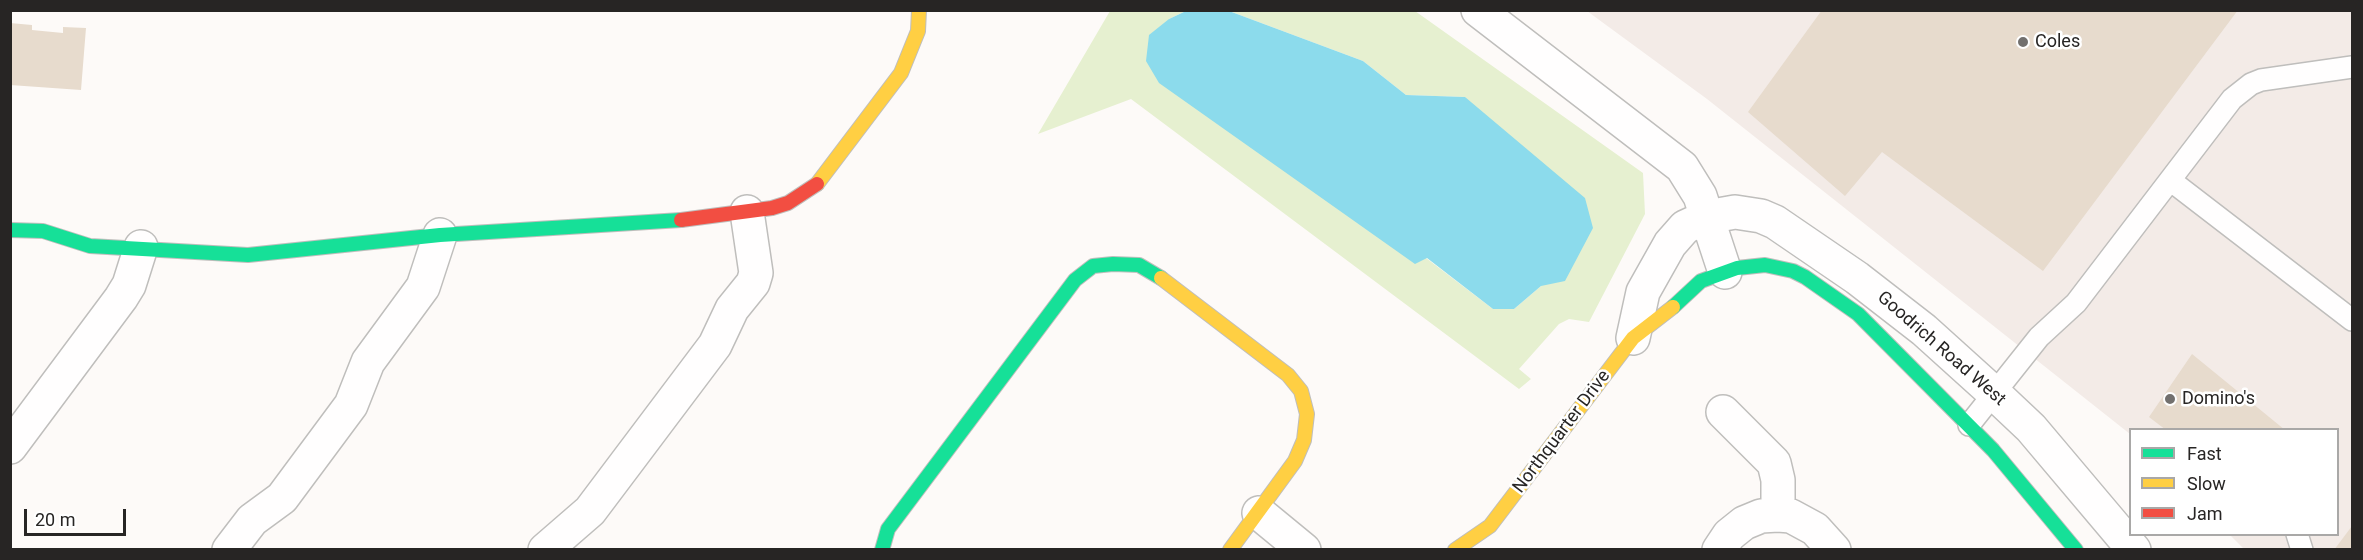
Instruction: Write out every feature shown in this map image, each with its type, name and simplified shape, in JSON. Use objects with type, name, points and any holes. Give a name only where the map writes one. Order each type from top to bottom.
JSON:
[{"type":"street","points":[[10,230],[43,231],[90,246],[141,247],[248,255],[440,235],[706,218],[788,203],[815,186],[901,73],[918,32],[919,10]]},
{"type":"street","points":[[1478,10],[1668,155],[1695,185],[1725,272]]},
{"type":"street","points":[[545,549],[590,511],[715,345],[732,309],[753,283],[756,273],[747,212]]},
{"type":"street","name":"Goodrich Road West","points":[[1707,217],[1748,213],[1775,222],[1857,278],[1924,330],[2031,428],[2134,549]]},
{"type":"street","name":"Northquarter Drive","points":[[1633,338],[1643,292],[1670,244],[1685,227],[1707,217]]},
{"type":"street","points":[[229,549],[252,520],[282,498],[351,405],[368,362],[423,287],[440,235]]},
{"type":"street","points":[[10,447],[122,298],[129,285],[141,247]]},
{"type":"street","points":[[882,549],[888,529],[1075,280],[1093,266],[1113,264],[1138,265],[1155,274],[1288,375],[1301,391],[1307,414],[1304,440],[1295,460],[1259,513],[1230,549]]},
{"type":"street","name":"Goodrich Road West","points":[[1725,272],[1751,266],[1779,267],[1793,271],[1824,289],[1867,322],[1969,425],[2076,549]]},
{"type":"street","name":"Northquarter Drive","points":[[1455,549],[1488,538],[1633,338],[1667,314],[1695,285],[1725,272]]},
{"type":"street","points":[[1723,412],[1774,464],[1778,480],[1778,515]]},
{"type":"street","points":[[1259,513],[1304,549]]},
{"type":"street","points":[[1719,549],[1729,535],[1744,523],[1761,516],[1778,515],[1791,516],[1815,529],[1834,549]]},
{"type":"lane","points":[[1969,425],[1996,395],[2039,337],[2076,303],[2215,118],[2232,99],[2251,84],[2273,78],[2352,67]]},
{"type":"lane","points":[[2170,180],[2352,320]]},
{"type":"shaded area","points":[[1587,11],[2352,11],[2352,549],[2244,549],[2231,536],[2339,536],[2339,428],[2129,428],[2129,433],[1707,99]]},
{"type":"green space","points":[[1110,11],[1186,11],[1169,19],[1426,258],[1493,309],[1514,309],[1541,286],[1465,97],[1406,95],[1363,61],[1229,11],[1415,11],[1643,173],[1645,214],[1589,322],[1569,319],[1559,324],[1519,369],[1531,379],[1519,389],[1131,99],[1038,134]]},
{"type":"water","points":[[1186,11],[1229,11],[1363,61],[1406,95],[1465,97],[1585,198],[1593,228],[1565,281],[1541,286],[1514,309],[1493,309],[1427,258],[1415,264],[1159,83],[1146,61],[1149,35],[1169,19]]},
{"type":"building","points":[[1822,10],[2238,10],[2043,271],[1882,152],[1845,196],[1748,112]]},
{"type":"building","points":[[10,23],[32,25],[32,30],[63,33],[63,27],[86,28],[81,90],[10,85]]},
{"type":"building","points":[[2192,354],[2283,428],[2163,428],[2149,417]]},
{"type":"building","points":[[2352,526],[2352,550],[2334,550]]},
{"type":"traffic: fast","points":[[10,230],[43,231],[90,246],[248,255],[440,235],[681,220]]},
{"type":"traffic: fast","points":[[882,550],[888,529],[1075,280],[1093,266],[1113,264],[1139,265],[1161,278]]},
{"type":"traffic: fast","points":[[1673,307],[1701,281],[1737,268],[1765,265],[1793,271],[1805,277],[1858,314],[1993,450],[2076,550]]},
{"type":"traffic: slow","points":[[817,184],[901,73],[918,31],[919,10]]},
{"type":"traffic: slow","points":[[1161,278],[1288,375],[1301,391],[1307,414],[1304,440],[1295,461],[1230,550]]},
{"type":"traffic: slow","points":[[1455,550],[1490,526],[1633,338],[1673,307]]},
{"type":"traffic: jam","points":[[681,220],[772,208],[788,203],[817,184]]},
{"type":"place","name":"Coles","points":[[2023,42]]},
{"type":"place","name":"Domino's","points":[[2170,399]]}]
